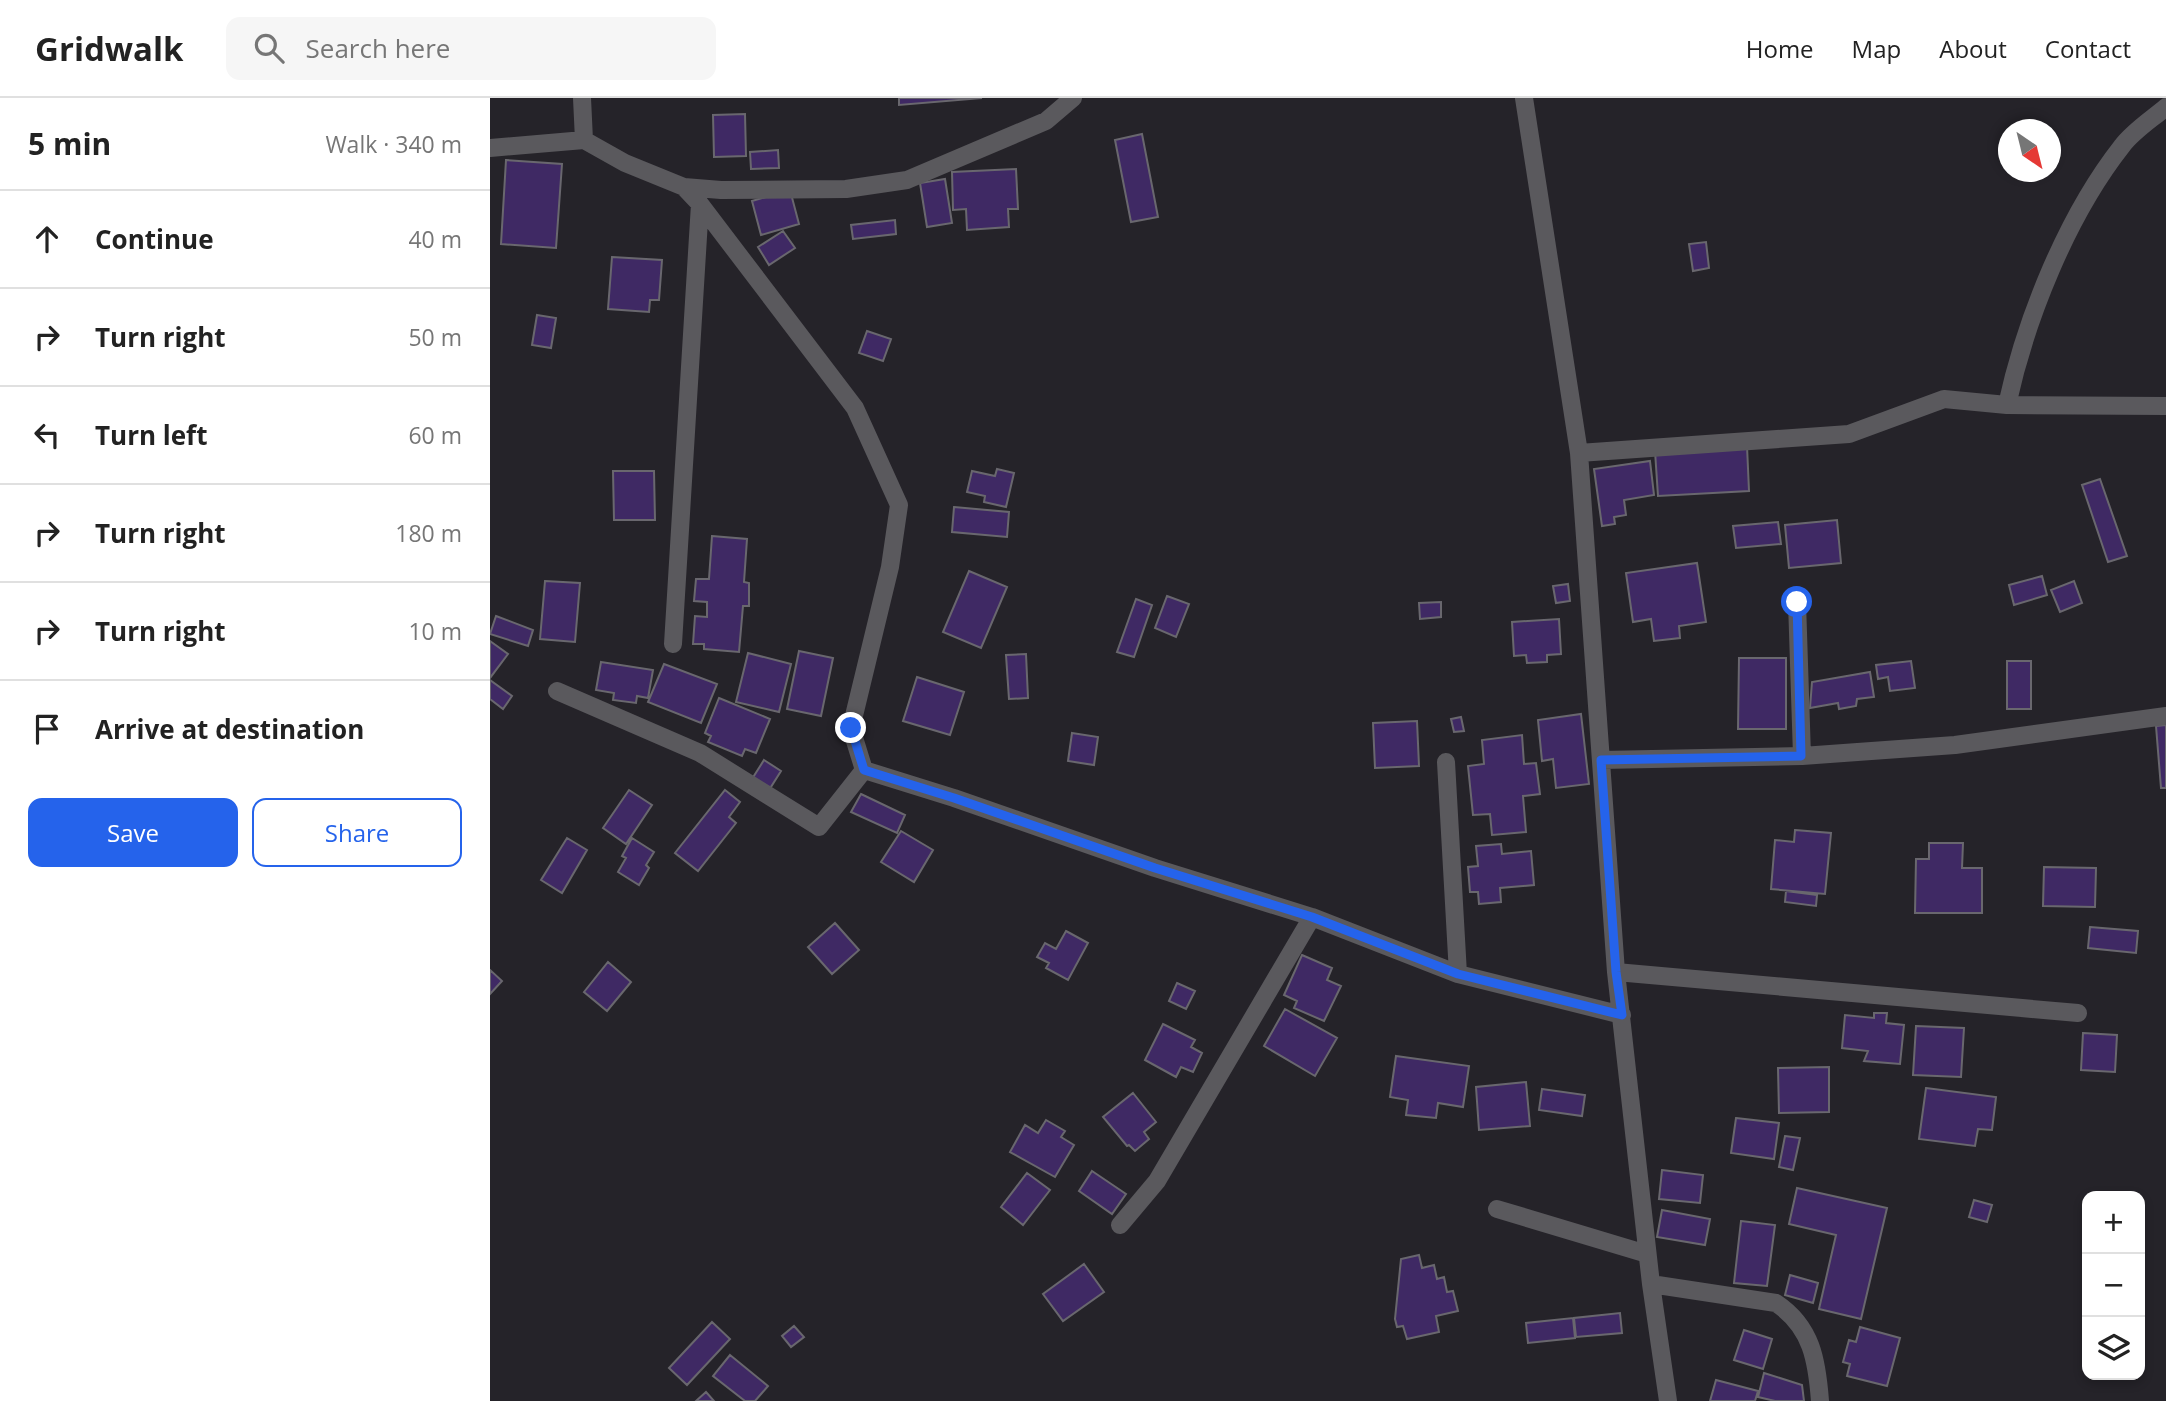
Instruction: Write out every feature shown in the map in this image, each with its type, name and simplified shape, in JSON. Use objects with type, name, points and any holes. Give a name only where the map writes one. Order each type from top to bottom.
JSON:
[{"type":"street","points":[[582,98],[584,140]]},
{"type":"street","points":[[490,148],[584,140],[625,163],[684,187],[721,190],[846,189],[907,180],[1046,121],[1073,98]]},
{"type":"street","points":[[1524,98],[1579,453],[1616,972],[1647,1254],[1668,1401]]},
{"type":"street","points":[[2007,405],[2014,369],[2052,267],[2088,195],[2123,143],[2166,107]]},
{"type":"street","points":[[684,187],[700,204],[855,408],[899,505],[890,567],[851,728],[864,770]]},
{"type":"street","points":[[673,644],[700,204]]},
{"type":"street","points":[[1579,453],[1849,434],[1944,399],[2007,405],[2166,406]]},
{"type":"street","points":[[1797,602],[1801,756]]},
{"type":"street","points":[[557,691],[700,753],[819,827],[864,770]]},
{"type":"street","points":[[1601,760],[1801,756],[1955,746],[2166,716]]},
{"type":"street","points":[[1446,762],[1458,974]]},
{"type":"street","points":[[864,770],[954,798],[1155,868],[1312,917],[1458,974],[1622,1015]]},
{"type":"street","points":[[1120,1225],[1157,1181],[1312,917]]},
{"type":"street","points":[[1616,972],[2078,1013]]},
{"type":"street","points":[[1497,1209],[1647,1254]]},
{"type":"street","points":[[1651,1284],[1776,1303],[1788,1311],[1806,1332],[1818,1373],[1820,1401]]},
{"type":"building","points":[[899,98],[982,98],[899,105]]},
{"type":"building","points":[[745,114],[746,156],[714,157],[713,115]]},
{"type":"building","points":[[1142,134],[1158,217],[1131,222],[1115,140]]},
{"type":"building","points":[[778,150],[779,168],[751,169],[750,152]]},
{"type":"building","points":[[506,160],[562,164],[556,248],[501,244]]},
{"type":"building","points":[[1016,169],[1018,209],[1008,209],[1009,227],[967,230],[966,209],[953,210],[952,172]]},
{"type":"building","points":[[945,179],[952,223],[927,227],[920,183]]},
{"type":"building","points":[[790,190],[799,224],[761,235],[752,201]]},
{"type":"building","points":[[895,220],[896,234],[853,239],[851,225]]},
{"type":"building","points":[[783,231],[795,248],[769,265],[758,247]]},
{"type":"building","points":[[1706,242],[1709,268],[1693,271],[1689,244]]},
{"type":"building","points":[[612,257],[662,260],[659,300],[650,300],[649,312],[608,309]]},
{"type":"building","points":[[537,315],[556,318],[551,348],[532,345]]},
{"type":"building","points":[[867,331],[891,339],[883,361],[859,353]]},
{"type":"building","points":[[1747,446],[1749,491],[1658,496],[1655,451]]},
{"type":"building","points":[[1650,461],[1654,495],[1624,500],[1626,515],[1614,517],[1615,524],[1602,526],[1594,469]]},
{"type":"building","points":[[997,469],[1014,473],[1006,507],[984,502],[985,496],[967,492],[972,471],[995,476]]},
{"type":"building","points":[[613,471],[654,471],[655,520],[614,520]]},
{"type":"building","points":[[2100,479],[2127,556],[2108,562],[2082,485]]},
{"type":"building","points":[[954,507],[1009,512],[1007,537],[952,532]]},
{"type":"building","points":[[1837,520],[1841,563],[1789,568],[1785,525]]},
{"type":"building","points":[[1778,522],[1781,544],[1736,548],[1733,526]]},
{"type":"building","points":[[712,536],[747,539],[744,582],[749,583],[749,606],[743,606],[739,652],[704,649],[704,644],[693,644],[695,616],[707,617],[707,602],[694,601],[696,579],[709,579]]},
{"type":"building","points":[[1697,563],[1706,622],[1679,626],[1680,638],[1654,641],[1651,619],[1633,622],[1626,573]]},
{"type":"building","points":[[969,571],[1007,587],[981,648],[943,632]]},
{"type":"building","points":[[2042,576],[2047,595],[2014,605],[2009,585]]},
{"type":"building","points":[[545,581],[580,583],[575,642],[540,639]]},
{"type":"building","points":[[2074,581],[2082,603],[2060,612],[2051,590]]},
{"type":"building","points":[[1568,584],[1570,601],[1556,603],[1553,586]]},
{"type":"building","points":[[1167,596],[1189,604],[1176,637],[1155,628]]},
{"type":"building","points":[[1136,599],[1152,605],[1134,657],[1117,652]]},
{"type":"building","points":[[1441,602],[1441,617],[1420,619],[1419,603]]},
{"type":"building","points":[[496,616],[533,630],[528,646],[490,634]]},
{"type":"building","points":[[1559,619],[1561,654],[1547,655],[1547,662],[1527,663],[1526,655],[1514,656],[1512,622]]},
{"type":"building","points":[[490,641],[508,654],[490,678]]},
{"type":"building","points":[[799,651],[833,658],[821,716],[787,709]]},
{"type":"building","points":[[748,653],[791,664],[779,712],[736,702]]},
{"type":"building","points":[[1026,654],[1028,698],[1009,699],[1006,655]]},
{"type":"building","points":[[1739,658],[1786,658],[1786,729],[1738,729]]},
{"type":"building","points":[[1911,661],[1915,688],[1890,691],[1888,677],[1878,679],[1876,665]]},
{"type":"building","points":[[2007,661],[2031,661],[2031,709],[2007,709]]},
{"type":"building","points":[[601,662],[653,670],[648,698],[637,696],[636,703],[613,700],[614,693],[596,690]]},
{"type":"building","points":[[664,664],[717,684],[701,723],[648,702]]},
{"type":"building","points":[[1870,672],[1874,697],[1857,699],[1856,706],[1839,709],[1838,703],[1810,708],[1812,682]]},
{"type":"building","points":[[917,677],[964,692],[950,735],[903,721]]},
{"type":"building","points":[[490,680],[512,696],[503,709],[490,699]]},
{"type":"building","points":[[719,698],[770,719],[756,753],[745,749],[742,756],[708,742],[711,736],[705,733]]},
{"type":"building","points":[[1581,714],[1589,784],[1556,788],[1553,759],[1542,761],[1538,720]]},
{"type":"building","points":[[1461,717],[1464,731],[1454,732],[1451,719]]},
{"type":"building","points":[[1417,721],[1419,766],[1375,768],[1373,723]]},
{"type":"building","points":[[2166,725],[2166,788],[2161,788],[2156,726]]},
{"type":"building","points":[[1072,733],[1098,737],[1094,765],[1068,761]]},
{"type":"building","points":[[1522,735],[1524,764],[1536,763],[1540,794],[1523,796],[1526,832],[1492,835],[1490,814],[1473,815],[1468,766],[1484,764],[1482,740]]},
{"type":"building","points":[[764,760],[781,771],[769,790],[752,779]]},
{"type":"building","points":[[629,790],[652,805],[626,844],[603,828]]},
{"type":"building","points":[[725,790],[740,802],[729,817],[736,823],[698,871],[675,853]]},
{"type":"building","points":[[861,794],[905,815],[897,833],[851,812]]},
{"type":"building","points":[[1795,830],[1831,833],[1825,894],[1771,889],[1775,840],[1794,842]]},
{"type":"building","points":[[901,831],[933,850],[914,882],[881,862]]},
{"type":"building","points":[[567,838],[587,850],[562,893],[541,880]]},
{"type":"building","points":[[632,838],[654,852],[639,885],[618,872],[626,858],[622,856]]},
{"type":"building","points":[[1929,843],[1963,843],[1962,868],[1982,868],[1982,913],[1915,913],[1916,859],[1929,859]]},
{"type":"building","points":[[1501,844],[1502,854],[1531,851],[1534,885],[1500,888],[1501,902],[1479,904],[1478,892],[1470,892],[1468,867],[1478,866],[1476,846]]},
{"type":"building","points":[[2044,867],[2096,868],[2095,907],[2043,906]]},
{"type":"building","points":[[1786,891],[1817,895],[1816,906],[1785,902]]},
{"type":"building","points":[[835,923],[859,950],[832,974],[808,947]]},
{"type":"building","points":[[2090,927],[2138,931],[2136,953],[2088,948]]},
{"type":"building","points":[[1066,931],[1088,943],[1068,980],[1046,968],[1049,963],[1037,957],[1045,943],[1056,949]]},
{"type":"building","points":[[1302,955],[1332,968],[1327,980],[1341,986],[1324,1021],[1294,1008],[1297,1001],[1284,995]]},
{"type":"building","points":[[608,962],[631,982],[607,1011],[584,992]]},
{"type":"building","points":[[490,970],[502,981],[490,994]]},
{"type":"building","points":[[1177,983],[1195,991],[1186,1009],[1169,1001]]},
{"type":"building","points":[[1285,1009],[1337,1038],[1315,1076],[1264,1046]]},
{"type":"building","points":[[1874,1013],[1887,1013],[1886,1023],[1904,1025],[1900,1064],[1864,1061],[1868,1051],[1842,1048],[1845,1015],[1874,1018]]},
{"type":"building","points":[[1163,1024],[1195,1040],[1191,1047],[1202,1053],[1193,1072],[1181,1067],[1176,1077],[1145,1060]]},
{"type":"building","points":[[1916,1026],[1964,1028],[1961,1077],[1913,1075]]},
{"type":"building","points":[[2083,1033],[2117,1035],[2115,1072],[2081,1070]]},
{"type":"building","points":[[1396,1056],[1469,1066],[1463,1107],[1438,1103],[1436,1118],[1406,1115],[1408,1100],[1390,1097]]},
{"type":"building","points":[[1829,1067],[1829,1112],[1779,1113],[1778,1068]]},
{"type":"building","points":[[1526,1082],[1530,1126],[1479,1130],[1476,1087]]},
{"type":"building","points":[[1926,1088],[1996,1097],[1992,1130],[1978,1129],[1975,1146],[1919,1139]]},
{"type":"building","points":[[1542,1089],[1585,1095],[1582,1116],[1539,1110]]},
{"type":"building","points":[[1133,1093],[1156,1122],[1144,1132],[1149,1139],[1135,1151],[1127,1146],[1103,1117]]},
{"type":"building","points":[[1736,1118],[1779,1123],[1774,1159],[1731,1153]]},
{"type":"building","points":[[1046,1120],[1065,1131],[1061,1137],[1074,1145],[1055,1177],[1010,1152],[1025,1125],[1038,1133]]},
{"type":"building","points":[[1785,1136],[1800,1138],[1793,1170],[1779,1167]]},
{"type":"building","points":[[1662,1170],[1703,1175],[1700,1203],[1659,1199]]},
{"type":"building","points":[[1092,1171],[1126,1194],[1112,1214],[1079,1191]]},
{"type":"building","points":[[1027,1173],[1050,1190],[1023,1225],[1001,1207]]},
{"type":"building","points":[[1797,1188],[1887,1208],[1861,1319],[1819,1309],[1836,1235],[1789,1224]]},
{"type":"building","points":[[1974,1200],[1992,1205],[1987,1222],[1969,1217]]},
{"type":"building","points":[[1662,1210],[1710,1219],[1705,1245],[1657,1237]]},
{"type":"building","points":[[1741,1221],[1775,1225],[1767,1286],[1734,1283]]},
{"type":"building","points":[[1419,1255],[1422,1268],[1434,1265],[1437,1279],[1444,1277],[1447,1292],[1453,1291],[1458,1311],[1436,1316],[1439,1332],[1407,1339],[1403,1326],[1397,1327],[1395,1319],[1401,1259]]},
{"type":"building","points":[[1084,1264],[1104,1292],[1063,1321],[1043,1294]]},
{"type":"building","points":[[1790,1275],[1818,1283],[1813,1303],[1785,1295]]},
{"type":"building","points":[[1620,1313],[1622,1333],[1576,1337],[1574,1318]]},
{"type":"building","points":[[1573,1318],[1575,1338],[1528,1343],[1526,1323]]},
{"type":"building","points":[[712,1322],[730,1339],[687,1385],[669,1368]]},
{"type":"building","points":[[794,1326],[804,1337],[791,1347],[782,1336]]},
{"type":"building","points":[[1860,1327],[1900,1338],[1887,1386],[1847,1376],[1850,1364],[1843,1362],[1849,1340],[1856,1342]]},
{"type":"building","points":[[1744,1330],[1772,1339],[1763,1369],[1734,1360]]},
{"type":"building","points":[[730,1355],[768,1386],[755,1401],[745,1401],[713,1376]]},
{"type":"building","points":[[1764,1373],[1802,1385],[1804,1401],[1775,1401],[1758,1397]]},
{"type":"building","points":[[1716,1380],[1758,1391],[1755,1401],[1710,1401]]},
{"type":"building","points":[[706,1392],[714,1401],[696,1401]]},
{"type":"route","points":[[851,728],[864,770],[954,798],[1155,868],[1312,917],[1458,974],[1622,1015],[1616,972],[1601,760],[1801,756],[1797,602]]}]
